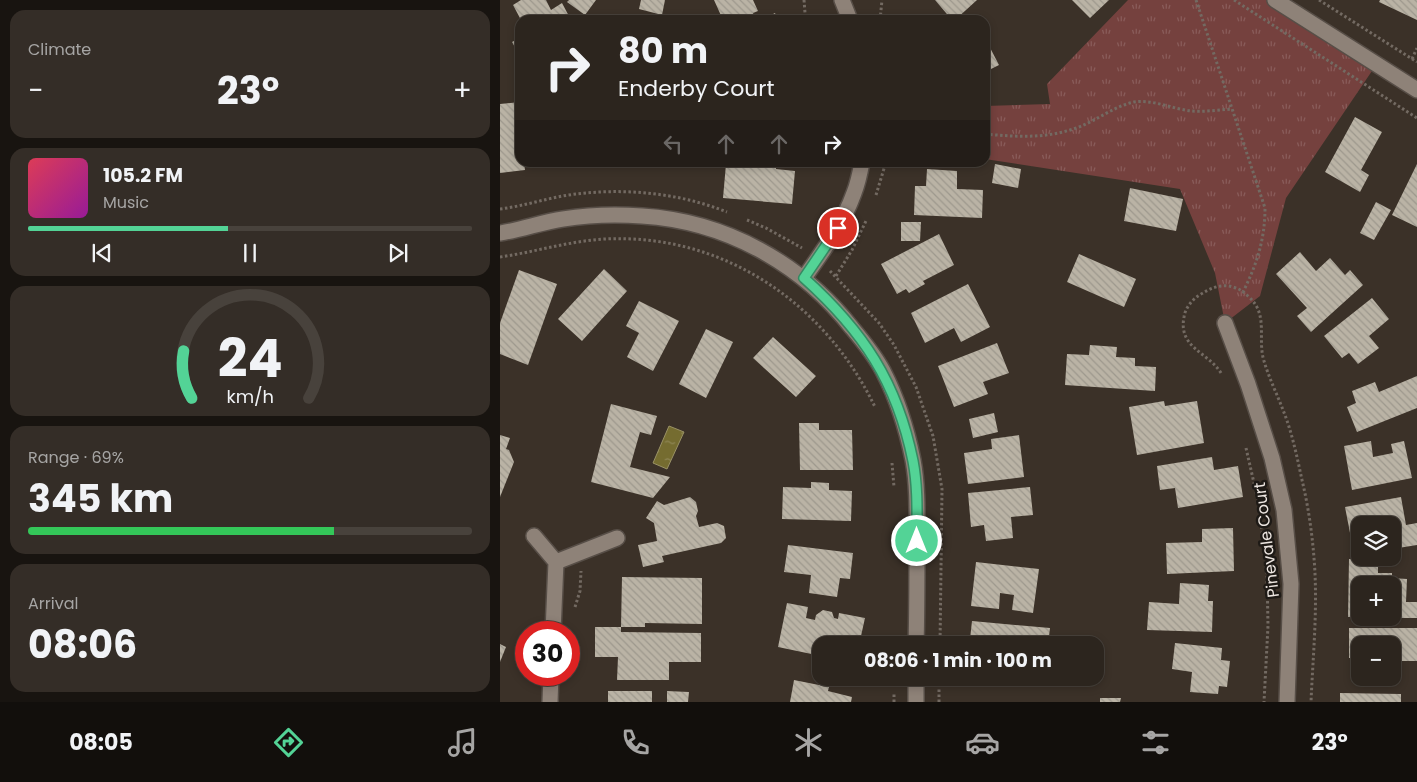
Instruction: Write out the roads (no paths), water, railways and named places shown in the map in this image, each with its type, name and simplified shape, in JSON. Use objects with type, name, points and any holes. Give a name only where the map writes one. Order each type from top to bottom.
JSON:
[{"type":"street","points":[[842,0],[848,15]]},
{"type":"street","points":[[1275,0],[1417,90]]},
{"type":"street","points":[[804,278],[832,238],[843,218],[854,192],[861,167]]},
{"type":"street","points":[[500,233],[563,219],[615,215],[665,219],[687,223],[746,243],[779,260],[804,278],[843,316],[863,341],[882,370],[895,397],[913,462],[916,491],[916,636]]},
{"type":"street","name":"Pinevale Court","points":[[1225,323],[1248,384],[1272,458],[1284,510],[1291,584],[1287,702]]},
{"type":"street","points":[[534,536],[556,562],[553,621]]},
{"type":"street","points":[[556,562],[616,538]]},
{"type":"street","points":[[550,702],[551,686]]},
{"type":"street","points":[[916,686],[916,702]]},
{"type":"water","points":[[669,426],[684,432],[667,469],[653,463]]}]
